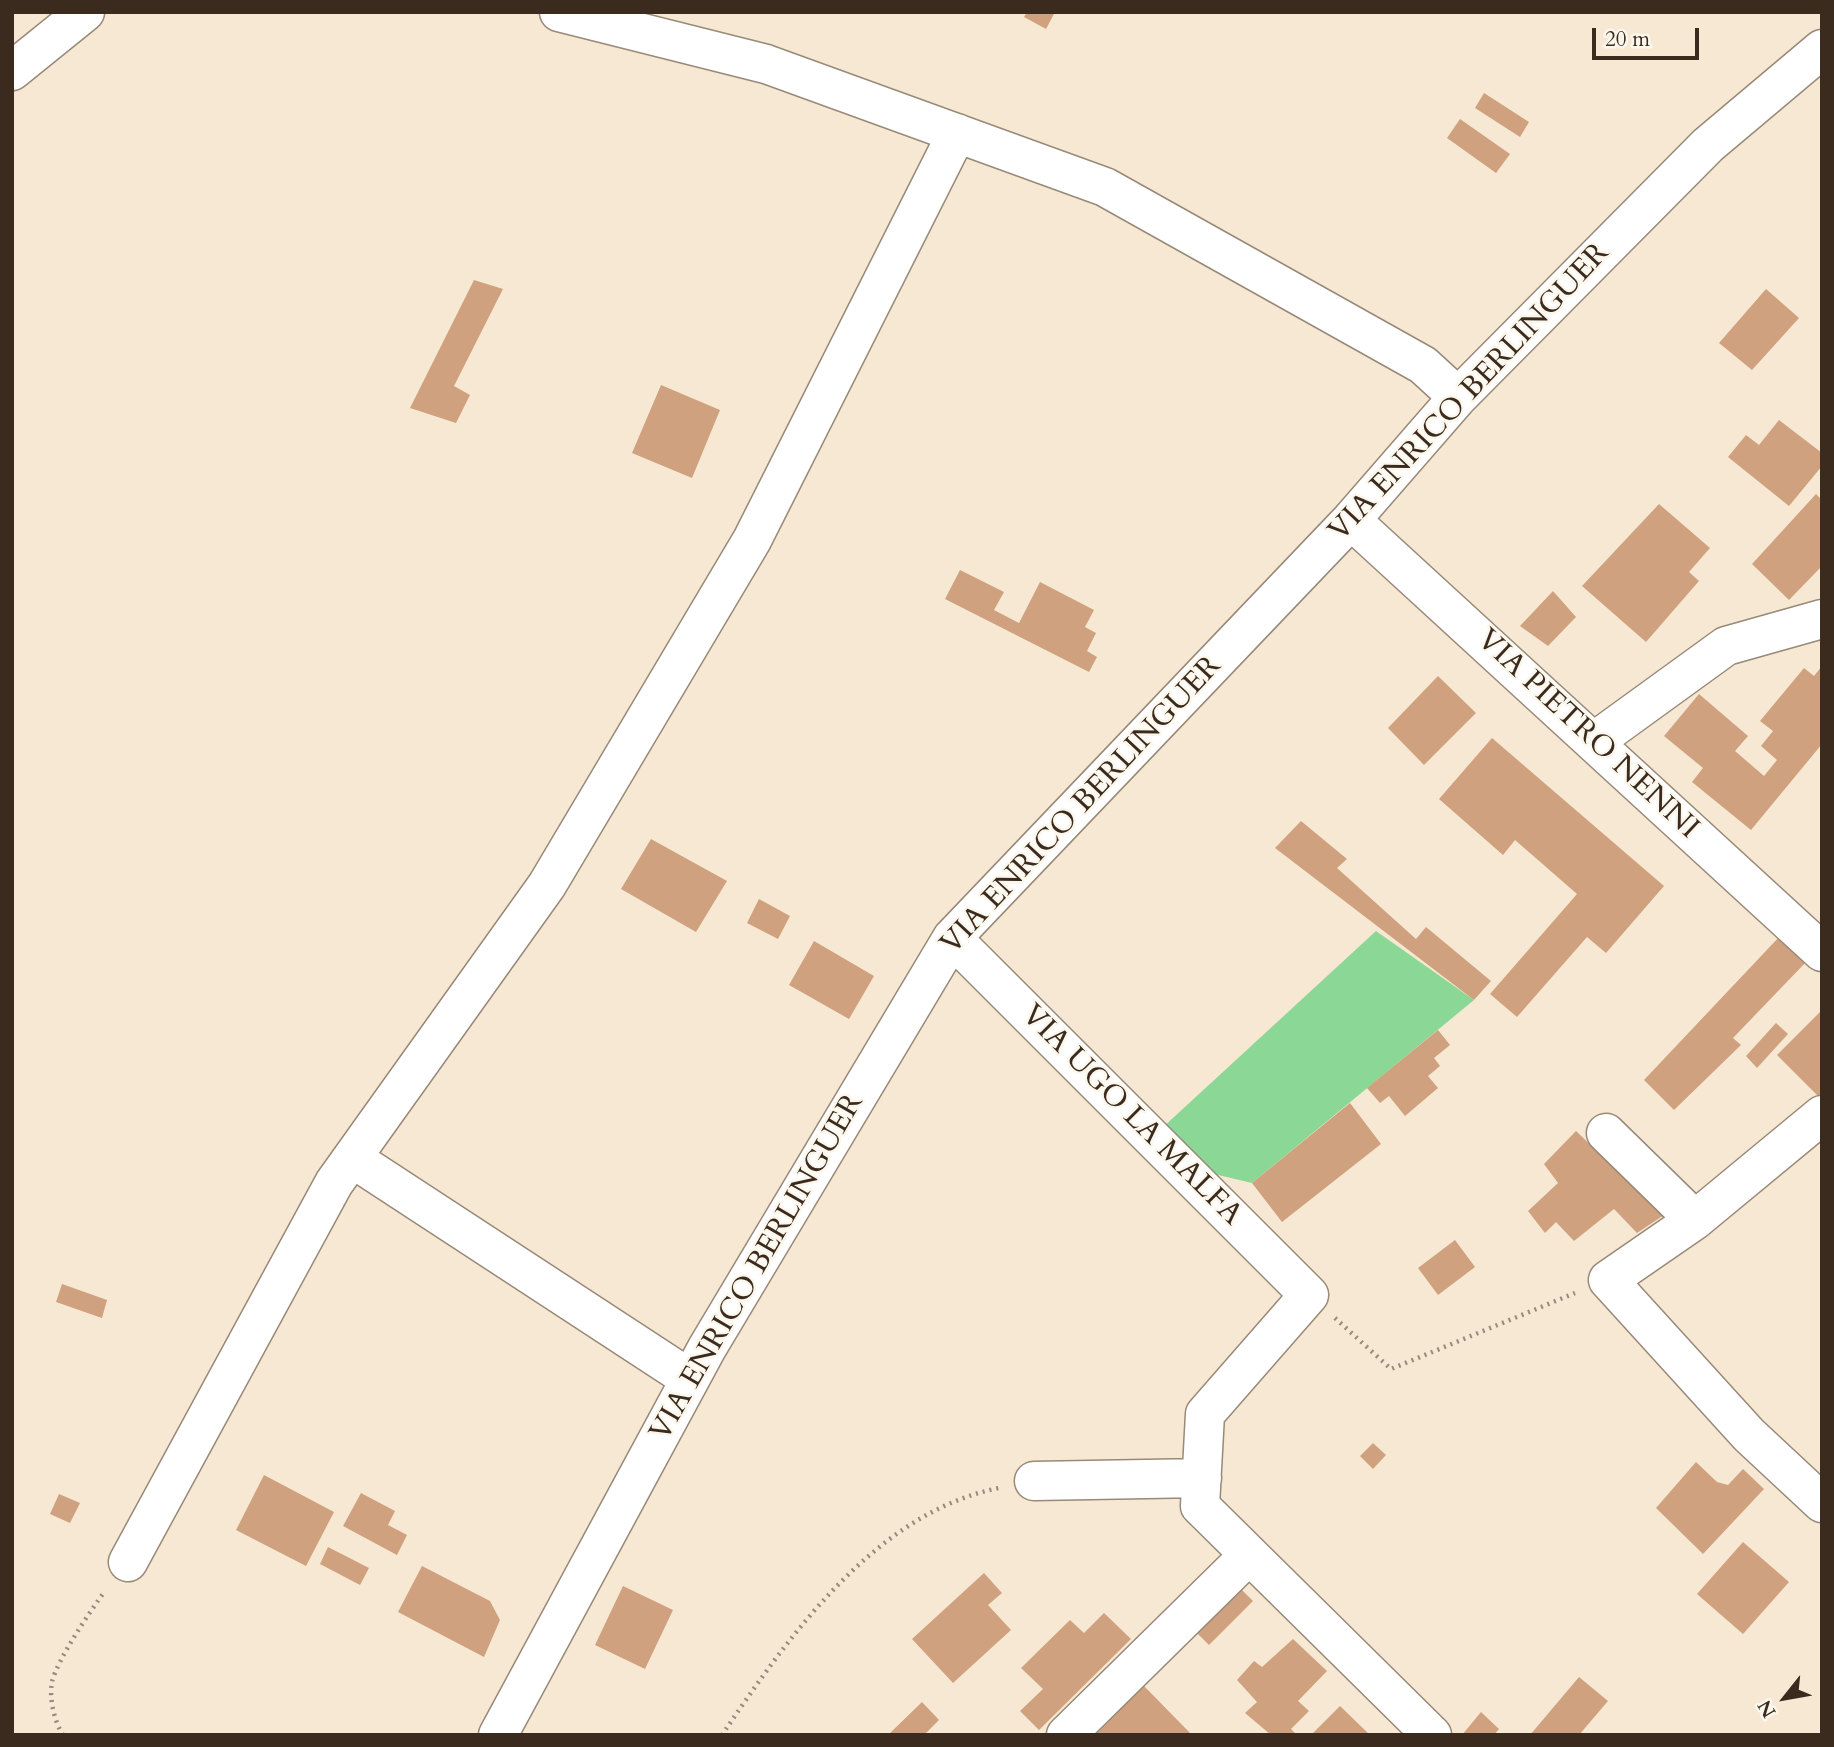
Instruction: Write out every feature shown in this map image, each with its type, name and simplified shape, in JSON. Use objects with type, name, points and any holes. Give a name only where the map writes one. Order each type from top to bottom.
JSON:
[{"type":"street","points":[[12,71],[85,12]]},
{"type":"street","points":[[559,12],[766,64],[1105,187],[1423,365],[1458,397]]},
{"type":"street","name":"VIA ENRICO BERLINGUER","points":[[498,1735],[690,1379],[953,938],[1351,520],[1458,397],[1708,145],[1822,49]]},
{"type":"street","points":[[128,1562],[334,1183],[547,885],[738,563],[957,133]]},
{"type":"street","name":"VIA PIETRO NENNI","points":[[1351,520],[1822,952]]},
{"type":"street","points":[[1595,741],[1726,646],[1822,619]]},
{"type":"street","name":"VIA UGO LA MALFA","points":[[953,938],[1309,1295]]},
{"type":"street","points":[[1822,1115],[1695,1220],[1608,1280],[1749,1435],[1822,1503]]},
{"type":"street","points":[[1606,1133],[1695,1220]]},
{"type":"street","points":[[352,1158],[690,1379]]},
{"type":"street","points":[[1309,1295],[1205,1414],[1200,1506],[1432,1735]]},
{"type":"street","points":[[1034,1481],[1202,1478]]},
{"type":"street","points":[[1066,1735],[1249,1555]]},
{"type":"path","points":[[1309,1295],[1391,1369],[1608,1280]]},
{"type":"path","points":[[722,1735],[753,1689],[834,1590],[879,1546],[926,1513],[965,1495],[1034,1481]]},
{"type":"path","points":[[62,1735],[55,1721],[52,1682],[86,1616],[128,1562]]},
{"type":"green space","points":[[1376,931],[1474,1000],[1252,1183],[1214,1174],[1161,1129]]},
{"type":"building","points":[[1027,12],[1055,12],[1046,29],[1024,17]]},
{"type":"building","points":[[1484,93],[1529,122],[1520,137],[1475,108]]},
{"type":"building","points":[[1460,119],[1510,154],[1496,173],[1447,138]]},
{"type":"building","points":[[474,280],[503,289],[454,386],[470,395],[456,423],[410,408]]},
{"type":"building","points":[[1766,289],[1799,318],[1752,370],[1719,343]]},
{"type":"building","points":[[661,385],[720,410],[692,478],[632,453]]},
{"type":"building","points":[[1779,420],[1822,453],[1822,466],[1789,506],[1728,457],[1746,435],[1759,445]]},
{"type":"building","points":[[1816,494],[1822,500],[1822,566],[1789,600],[1752,564]]},
{"type":"building","points":[[1659,504],[1710,548],[1689,572],[1699,581],[1646,642],[1582,586]]},
{"type":"building","points":[[960,570],[1004,592],[994,610],[1019,623],[1040,582],[1094,610],[1085,627],[1096,633],[1087,651],[1097,657],[1089,672],[945,599]]},
{"type":"building","points":[[1553,591],[1576,617],[1548,646],[1520,626]]},
{"type":"building","points":[[1822,666],[1822,744],[1751,830],[1692,782],[1703,768],[1664,736],[1699,694],[1748,736],[1735,751],[1764,776],[1777,760],[1761,746],[1773,731],[1760,721],[1804,668],[1814,676]]},
{"type":"building","points":[[1438,676],[1476,713],[1424,765],[1388,728]]},
{"type":"building","points":[[1492,738],[1664,886],[1606,953],[1587,937],[1517,1017],[1490,994],[1577,894],[1515,840],[1503,855],[1439,799]]},
{"type":"building","points":[[1301,821],[1347,859],[1337,868],[1416,939],[1426,927],[1491,981],[1474,1000],[1275,848]]},
{"type":"building","points":[[651,839],[727,881],[696,932],[621,889]]},
{"type":"building","points":[[759,899],[790,916],[778,939],[747,923]]},
{"type":"building","points":[[1780,936],[1807,961],[1733,1038],[1741,1045],[1674,1110],[1644,1080]]},
{"type":"building","points":[[814,941],[874,976],[849,1019],[789,985]]},
{"type":"building","points":[[1822,1010],[1822,1100],[1777,1055]]},
{"type":"building","points":[[1776,1023],[1788,1034],[1757,1068],[1746,1056]]},
{"type":"building","points":[[1438,1030],[1450,1045],[1434,1058],[1440,1066],[1428,1076],[1438,1088],[1405,1116],[1389,1096],[1380,1103],[1367,1088]]},
{"type":"building","points":[[1350,1103],[1381,1144],[1282,1222],[1252,1183]]},
{"type":"building","points":[[1576,1131],[1664,1215],[1637,1233],[1614,1209],[1574,1241],[1556,1222],[1545,1233],[1528,1211],[1558,1183],[1544,1164]]},
{"type":"building","points":[[1455,1240],[1475,1267],[1438,1295],[1418,1268]]},
{"type":"building","points":[[62,1284],[107,1300],[102,1318],[56,1302]]},
{"type":"building","points":[[1373,1443],[1386,1455],[1373,1469],[1360,1456]]},
{"type":"building","points":[[1696,1462],[1717,1482],[1728,1485],[1743,1469],[1764,1489],[1703,1554],[1656,1508]]},
{"type":"building","points":[[264,1475],[334,1512],[306,1566],[236,1530]]},
{"type":"building","points":[[361,1493],[395,1511],[388,1525],[407,1535],[397,1555],[343,1526]]},
{"type":"building","points":[[59,1494],[80,1503],[70,1523],[50,1514]]},
{"type":"building","points":[[1743,1542],[1789,1582],[1743,1634],[1697,1594]]},
{"type":"building","points":[[328,1547],[369,1568],[360,1585],[320,1564]]},
{"type":"building","points":[[422,1566],[490,1601],[500,1620],[484,1657],[398,1612]]},
{"type":"building","points":[[984,1573],[1002,1593],[988,1605],[1011,1630],[953,1683],[912,1639]]},
{"type":"building","points":[[623,1586],[673,1610],[645,1669],[595,1645]]},
{"type":"building","points":[[1241,1589],[1253,1601],[1209,1645],[1197,1633]]},
{"type":"building","points":[[1104,1613],[1131,1639],[1039,1730],[1020,1711],[1043,1689],[1021,1668],[1070,1620],[1084,1633]]},
{"type":"building","points":[[1293,1639],[1327,1671],[1298,1701],[1309,1711],[1291,1729],[1297,1735],[1271,1735],[1245,1713],[1257,1702],[1237,1680],[1254,1661],[1262,1667]]},
{"type":"building","points":[[1579,1677],[1608,1701],[1579,1735],[1530,1735]]},
{"type":"building","points":[[1144,1686],[1192,1735],[1095,1735]]},
{"type":"building","points":[[922,1702],[939,1720],[924,1735],[888,1735]]},
{"type":"building","points":[[1340,1706],[1370,1735],[1311,1735]]},
{"type":"building","points":[[1481,1712],[1499,1729],[1494,1735],[1462,1735]]}]
